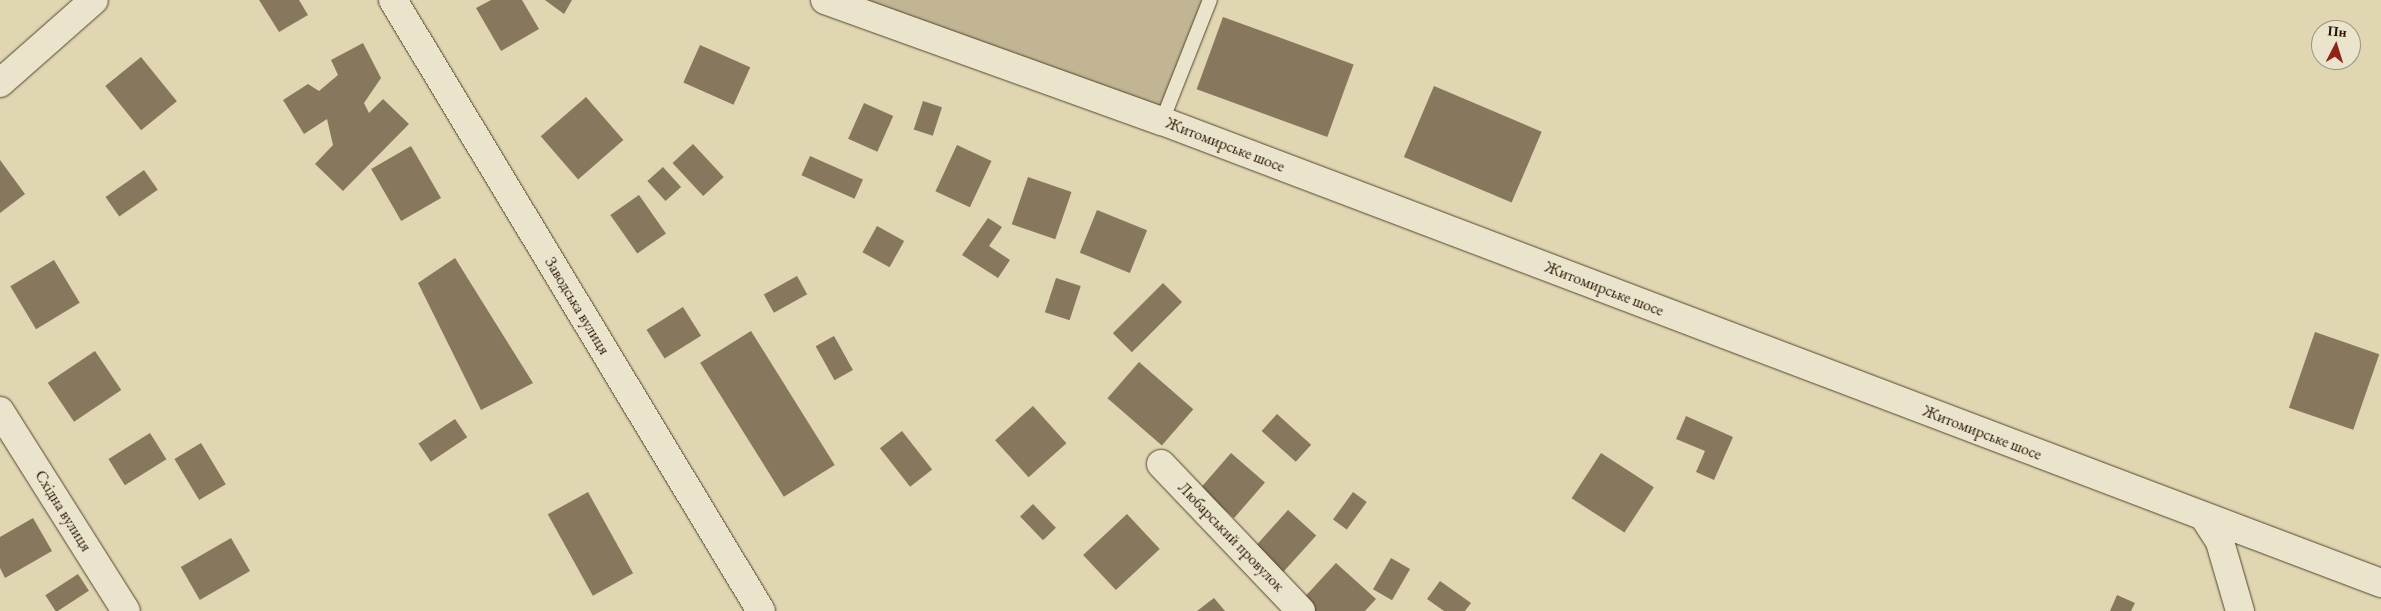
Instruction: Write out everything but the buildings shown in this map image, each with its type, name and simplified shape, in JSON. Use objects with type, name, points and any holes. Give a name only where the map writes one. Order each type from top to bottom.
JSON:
[{"type":"main road","points":[[0,83],[94,0]]},
{"type":"main road","name":"Заводська вулиця","points":[[393,0],[761,611]]},
{"type":"main road","name":"Житомирське шосе","points":[[825,0],[1162,121],[2381,583]]},
{"type":"main road","name":"Східна вулиця","points":[[0,411],[126,611]]},
{"type":"main road","name":"Любарський провулок","points":[[1161,464],[1301,611]]},
{"type":"main road","points":[[2204,517],[2220,542],[2240,611]]},
{"type":"lane","points":[[1162,121],[1210,0]]},
{"type":"shaded area","points":[[825,0],[1202,0],[1162,121]]}]
